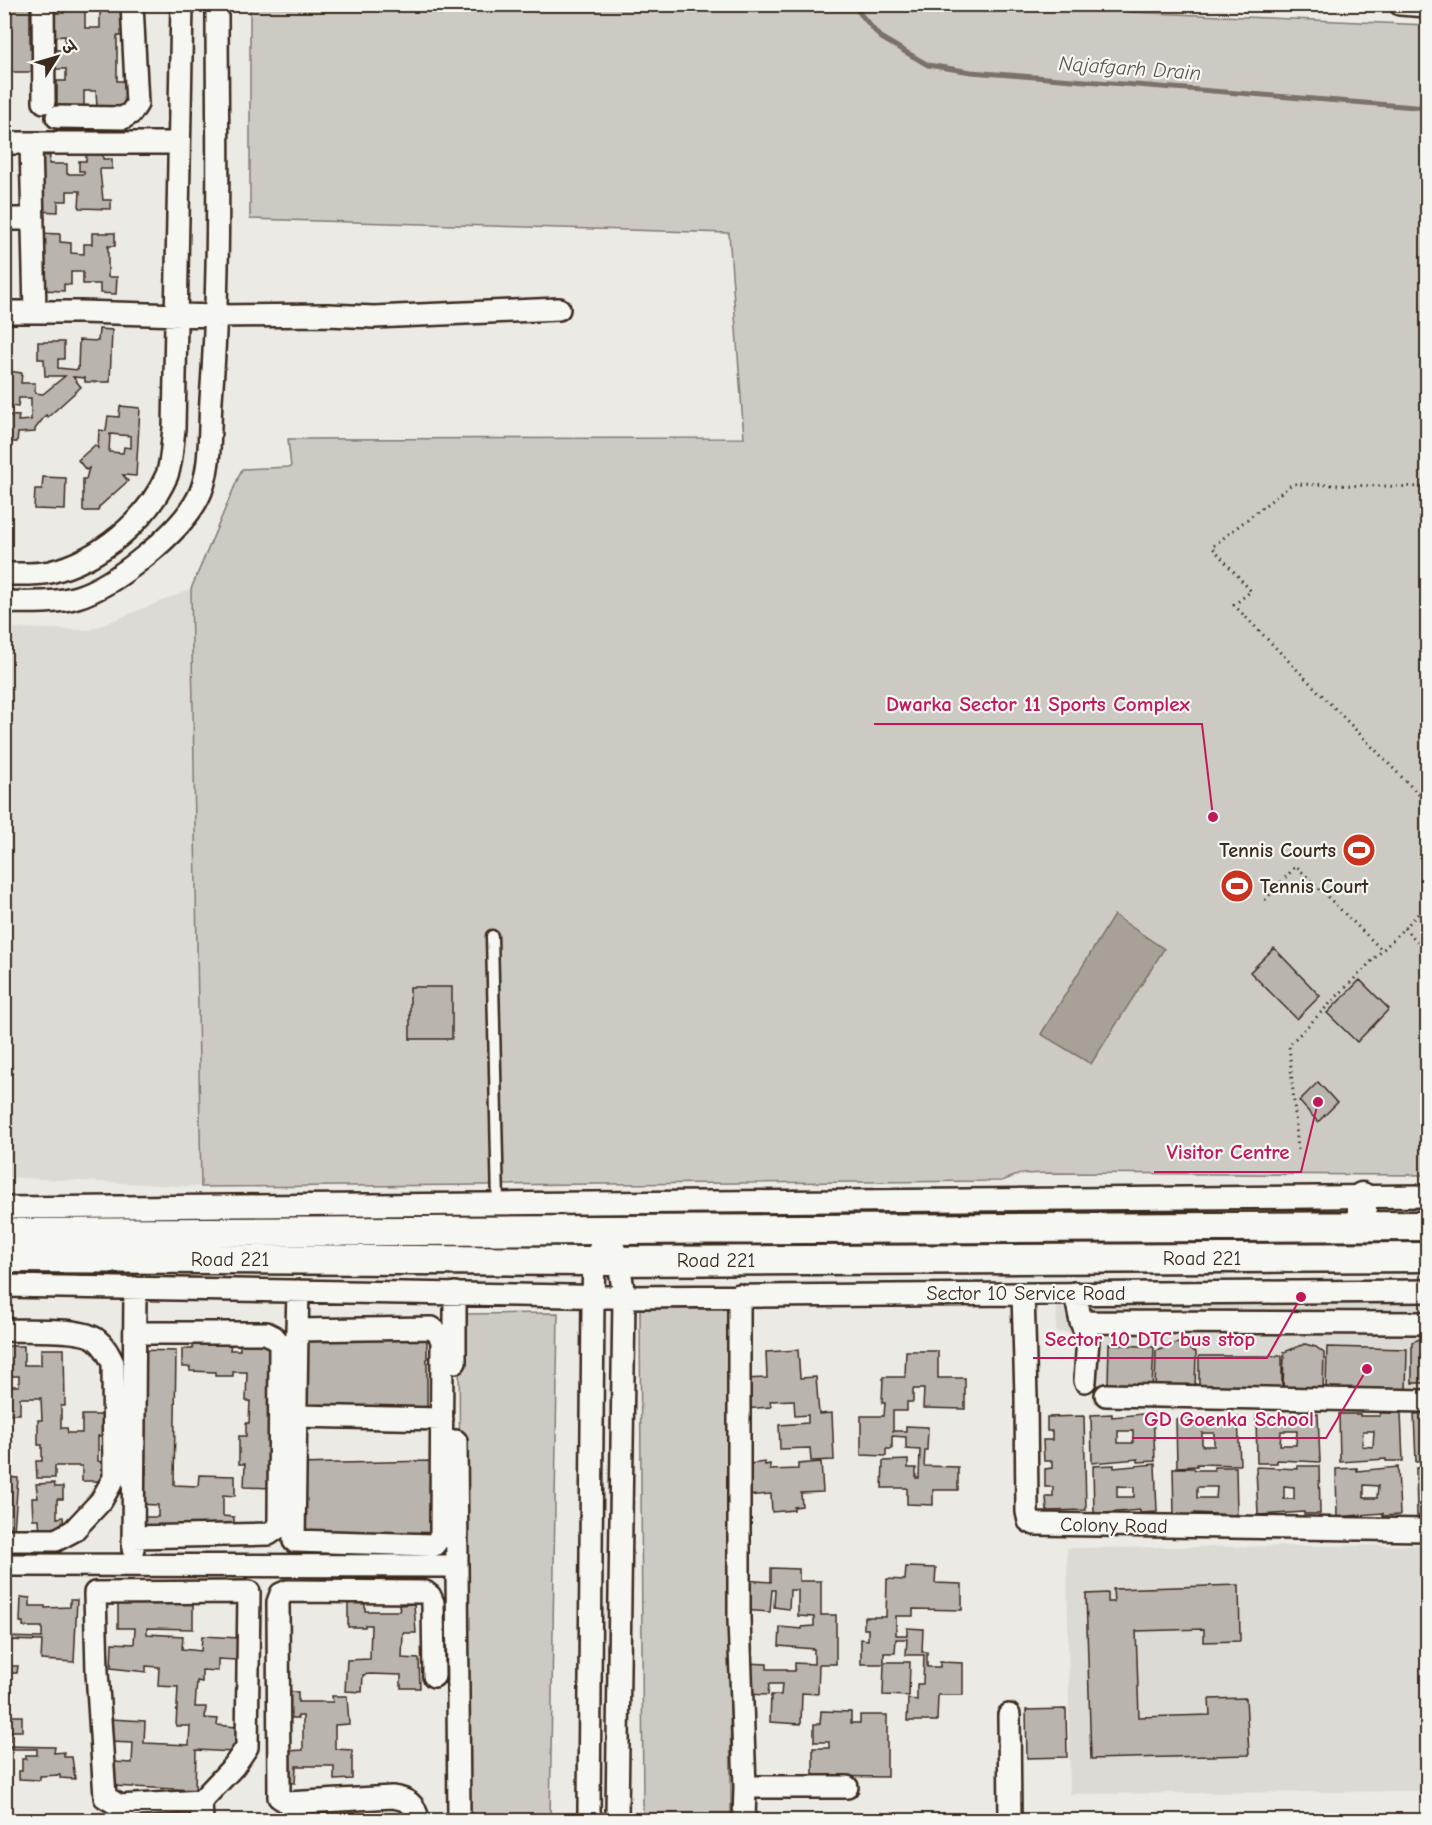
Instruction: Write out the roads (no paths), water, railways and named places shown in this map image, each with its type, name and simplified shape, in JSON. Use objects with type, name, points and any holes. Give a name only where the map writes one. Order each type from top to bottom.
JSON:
[{"type":"main road","points":[[1362,1197],[1362,1227]]},
{"type":"main road","name":"Road 221","points":[[4,1233],[1428,1226]]},
{"type":"main road","name":"Road 221","points":[[4,1258],[606,1261],[1428,1257]]},
{"type":"street","points":[[43,4],[51,109],[123,118],[131,113],[137,104],[132,4]]},
{"type":"street","points":[[4,574],[50,572],[88,558],[120,537],[147,506],[167,473],[174,429],[182,4]]},
{"type":"street","points":[[4,602],[53,602],[79,596],[110,581],[135,564],[179,524],[198,498],[206,472],[216,316],[217,4]]},
{"type":"street","points":[[1400,4],[1428,6]]},
{"type":"street","points":[[4,143],[179,143]]},
{"type":"street","points":[[31,143],[35,312]]},
{"type":"street","points":[[4,219],[33,219]]},
{"type":"street","points":[[4,312],[374,317],[559,309]]},
{"type":"street","points":[[4,1208],[1428,1196]]},
{"type":"street","points":[[592,1821],[589,1813],[593,1297],[606,1261],[607,1231]]},
{"type":"street","points":[[606,1261],[624,1297],[617,1816],[615,1821]]},
{"type":"street","name":"Sector 10 Service Road","points":[[4,1287],[593,1297],[1428,1291]]},
{"type":"street","points":[[133,1565],[135,1288]]},
{"type":"street","points":[[296,1566],[294,1541],[298,1291]]},
{"type":"street","points":[[455,1293],[459,1821]]},
{"type":"street","points":[[1075,1293],[1081,1322],[1088,1339],[1085,1381]]},
{"type":"street","name":"Colony Road","points":[[1023,1294],[1029,1521],[1035,1524],[1428,1530]]},
{"type":"street","points":[[739,1295],[739,1608],[744,1821]]},
{"type":"street","points":[[1081,1322],[1428,1323]]},
{"type":"street","points":[[294,1541],[434,1545],[441,1536],[442,1341],[439,1334],[432,1328],[297,1330]]},
{"type":"street","points":[[4,1330],[80,1332],[96,1338],[105,1349],[113,1363],[114,1467],[114,1478],[101,1501],[73,1531],[56,1540],[4,1540]]},
{"type":"street","points":[[133,1537],[269,1534],[276,1529],[279,1522],[280,1344],[266,1333],[135,1333]]},
{"type":"street","points":[[1106,1395],[1428,1401]]},
{"type":"street","points":[[296,1416],[442,1419]]},
{"type":"street","points":[[4,1565],[457,1566]]},
{"type":"street","points":[[249,1592],[247,1748],[201,1811],[120,1806],[105,1797],[97,1672],[95,1593],[249,1592]]},
{"type":"street","points":[[418,1821],[416,1810],[404,1799],[392,1797],[288,1803],[279,1797],[278,1602],[281,1594],[288,1592],[425,1592],[433,1603],[434,1676]]},
{"type":"street","points":[[1009,1715],[1010,1821]]},
{"type":"street","points":[[745,1787],[847,1787]]},
{"type":"lane","points":[[492,936],[498,1204]]},
{"type":"waterway","name":"Najafgarh Drain","points":[[852,4],[880,37],[928,65],[971,72],[1428,108]]},
{"type":"place","name":"Dwarka Sector 11 Sports Complex","points":[[1213,817]]},
{"type":"place","name":"Tennis Courts","points":[[1359,850]]},
{"type":"place","name":"Tennis Court","points":[[1237,886]]},
{"type":"place","name":"Visitor Centre","points":[[1318,1102]]},
{"type":"place","name":"Sector 10 DTC bus stop","points":[[1301,1297]]},
{"type":"place","name":"GD Goenka School","points":[[1367,1369]]}]
